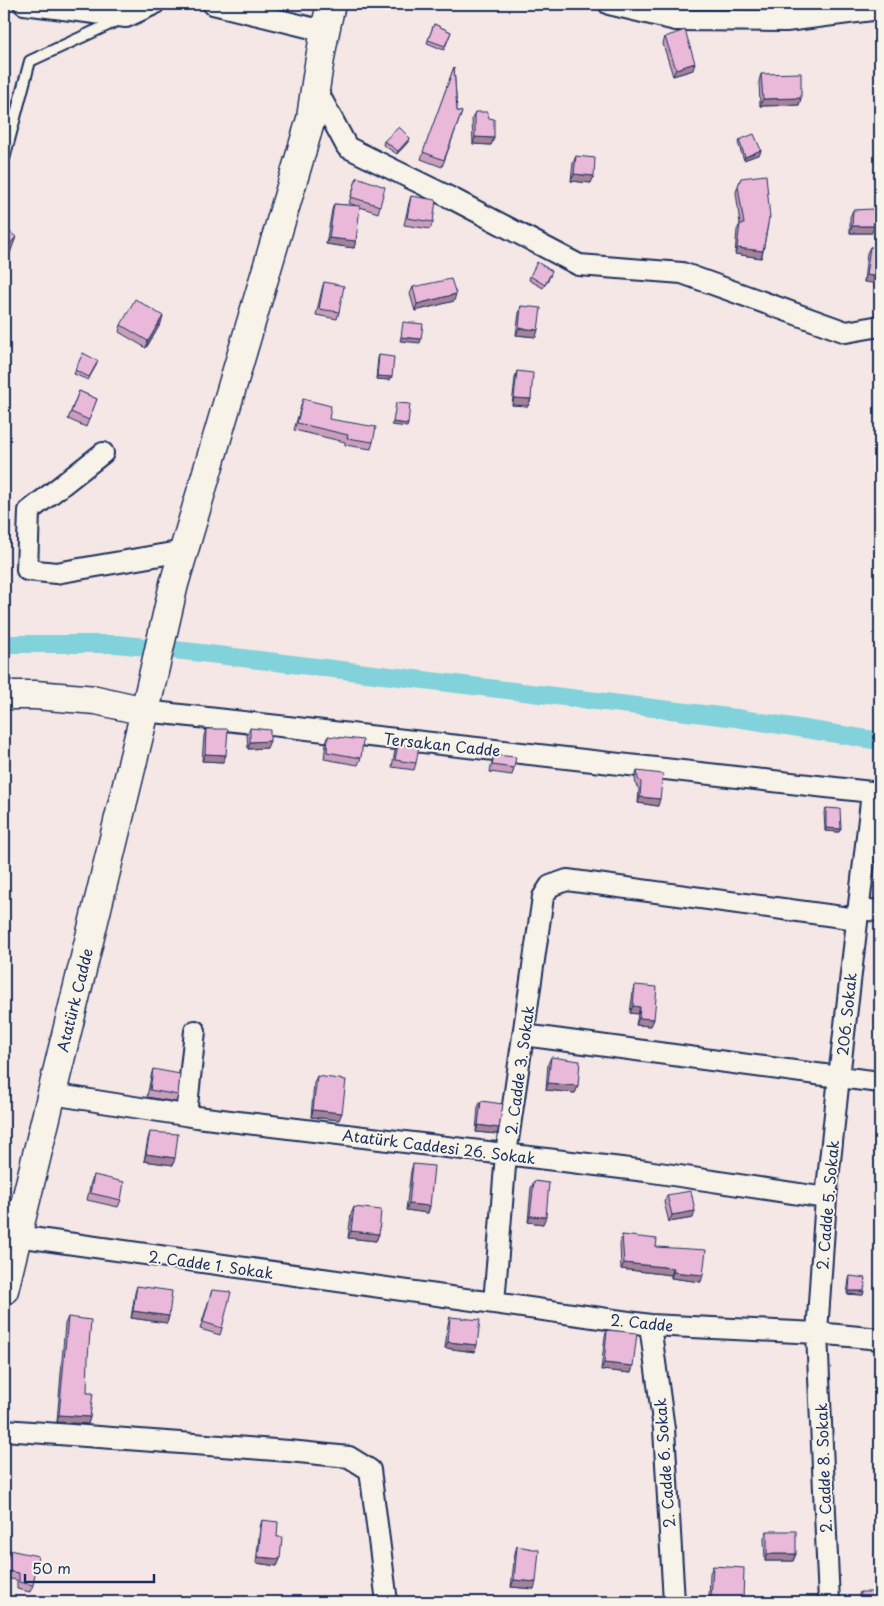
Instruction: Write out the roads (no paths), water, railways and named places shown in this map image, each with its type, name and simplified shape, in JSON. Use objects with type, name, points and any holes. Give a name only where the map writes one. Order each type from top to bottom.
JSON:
[{"type":"main road","name":"Atatürk Cadde","points":[[4,1290],[145,711],[174,584],[311,119],[324,31],[331,4]]},
{"type":"main road","name":"Tersakan Cadde","points":[[4,695],[35,695],[96,700],[145,711]]},
{"type":"street","points":[[24,4],[141,8]]},
{"type":"street","points":[[213,4],[324,31]]},
{"type":"street","points":[[609,4],[676,20],[786,21],[880,9]]},
{"type":"street","points":[[315,87],[347,147],[453,199],[579,265],[682,273],[846,332],[880,326]]},
{"type":"street","points":[[103,453],[29,511],[27,570],[56,573],[184,551]]},
{"type":"street","name":"Tersakan Cadde","points":[[145,711],[876,793]]},
{"type":"street","name":"206. Sokak","points":[[876,793],[857,914],[839,1077],[880,1082]]},
{"type":"street","name":"2. Cadde 3. Sokak","points":[[494,1303],[506,1154],[543,897],[550,886],[567,880],[857,914]]},
{"type":"street","points":[[857,914],[880,911]]},
{"type":"street","points":[[186,1115],[195,1031]]},
{"type":"street","points":[[524,1035],[839,1077]]},
{"type":"street","name":"2. Cadde 5. Sokak","points":[[817,1333],[826,1198],[839,1077]]},
{"type":"street","name":"Atatürk Caddesi 26. Sokak","points":[[52,1094],[186,1115],[646,1171],[826,1198]]},
{"type":"street","name":"2. Cadde 1. Sokak","points":[[17,1236],[406,1291]]},
{"type":"street","name":"2. Cadde","points":[[406,1291],[650,1325],[817,1333],[880,1339]]},
{"type":"street","name":"2. Cadde 6. Sokak","points":[[650,1325],[664,1429],[674,1602]]},
{"type":"street","name":"2. Cadde 8. Sokak","points":[[817,1333],[828,1602]]},
{"type":"street","points":[[4,1430],[350,1457],[370,1470],[387,1602]]},
{"type":"lane","points":[[4,159],[30,61],[141,8]]},
{"type":"waterway","points":[[4,644],[117,644],[193,652],[736,718],[880,741]]}]
